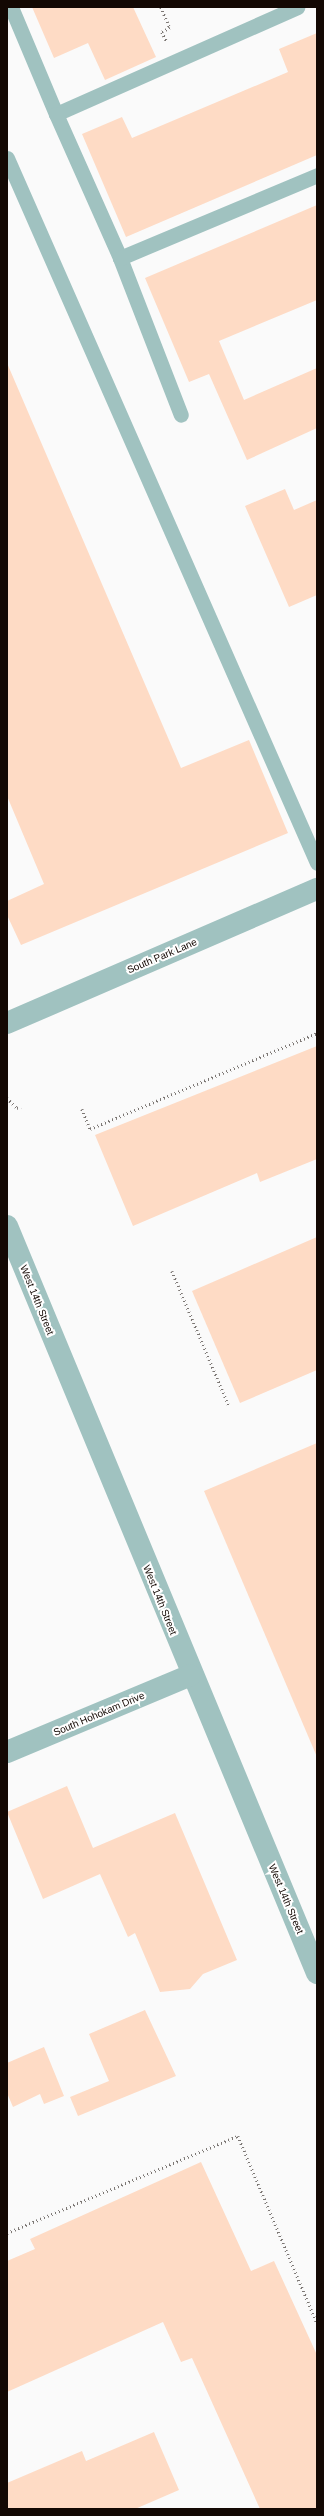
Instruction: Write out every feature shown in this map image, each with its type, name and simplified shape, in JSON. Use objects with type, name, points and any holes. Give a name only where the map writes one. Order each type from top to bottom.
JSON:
[{"type":"street","name":"South Park Lane","points":[[7,1023],[317,888]]},
{"type":"street","name":"West 14th Street","points":[[7,1226],[191,1675],[317,1973]]},
{"type":"street","name":"South Hohokam Drive","points":[[7,1752],[191,1675]]},
{"type":"lane","points":[[11,7],[56,114],[120,258],[181,415]]},
{"type":"lane","points":[[56,114],[297,7]]},
{"type":"lane","points":[[7,158],[317,863]]},
{"type":"lane","points":[[120,258],[317,175]]},
{"type":"path","points":[[161,7],[170,28],[162,32],[175,62]]},
{"type":"path","points":[[82,1109],[90,1129],[317,1033]]},
{"type":"path","points":[[7,1098],[17,1108],[21,1107]]},
{"type":"path","points":[[172,1271],[229,1406]]},
{"type":"path","points":[[7,2233],[238,2136],[317,2323]]},
{"type":"building","points":[[32,7],[133,7],[156,57],[105,80],[88,43],[54,58]]},
{"type":"building","points":[[317,33],[317,155],[126,237],[82,134],[122,117],[132,138],[288,72],[279,49]]},
{"type":"building","points":[[317,205],[317,300],[219,341],[244,400],[317,368],[317,428],[247,460],[209,374],[189,382],[145,278]]},
{"type":"building","points":[[7,363],[181,768],[249,740],[288,833],[21,945],[7,915],[7,901],[44,884],[7,796]]},
{"type":"building","points":[[285,489],[294,510],[317,500],[317,595],[289,607],[245,506]]},
{"type":"building","points":[[317,1046],[317,1159],[260,1182],[257,1173],[133,1226],[95,1135]]},
{"type":"building","points":[[317,1237],[317,1370],[240,1403],[192,1291]]},
{"type":"building","points":[[317,1443],[317,1757],[204,1491]]},
{"type":"building","points":[[67,1786],[93,1848],[175,1813],[237,1960],[203,1974],[190,1989],[160,1992],[135,1933],[128,1937],[100,1874],[43,1899],[7,1812]]},
{"type":"building","points":[[145,2010],[176,2076],[78,2116],[70,2097],[109,2081],[89,2034]]},
{"type":"building","points":[[44,2047],[64,2096],[44,2104],[40,2094],[13,2107],[7,2093],[7,2063]]},
{"type":"building","points":[[201,2162],[251,2271],[274,2261],[317,2355],[317,2509],[260,2509],[192,2358],[181,2362],[163,2322],[7,2392],[7,2261],[35,2249],[30,2239]]},
{"type":"building","points":[[154,2432],[179,2490],[135,2509],[7,2509],[7,2483],[82,2451],[86,2461]]}]
